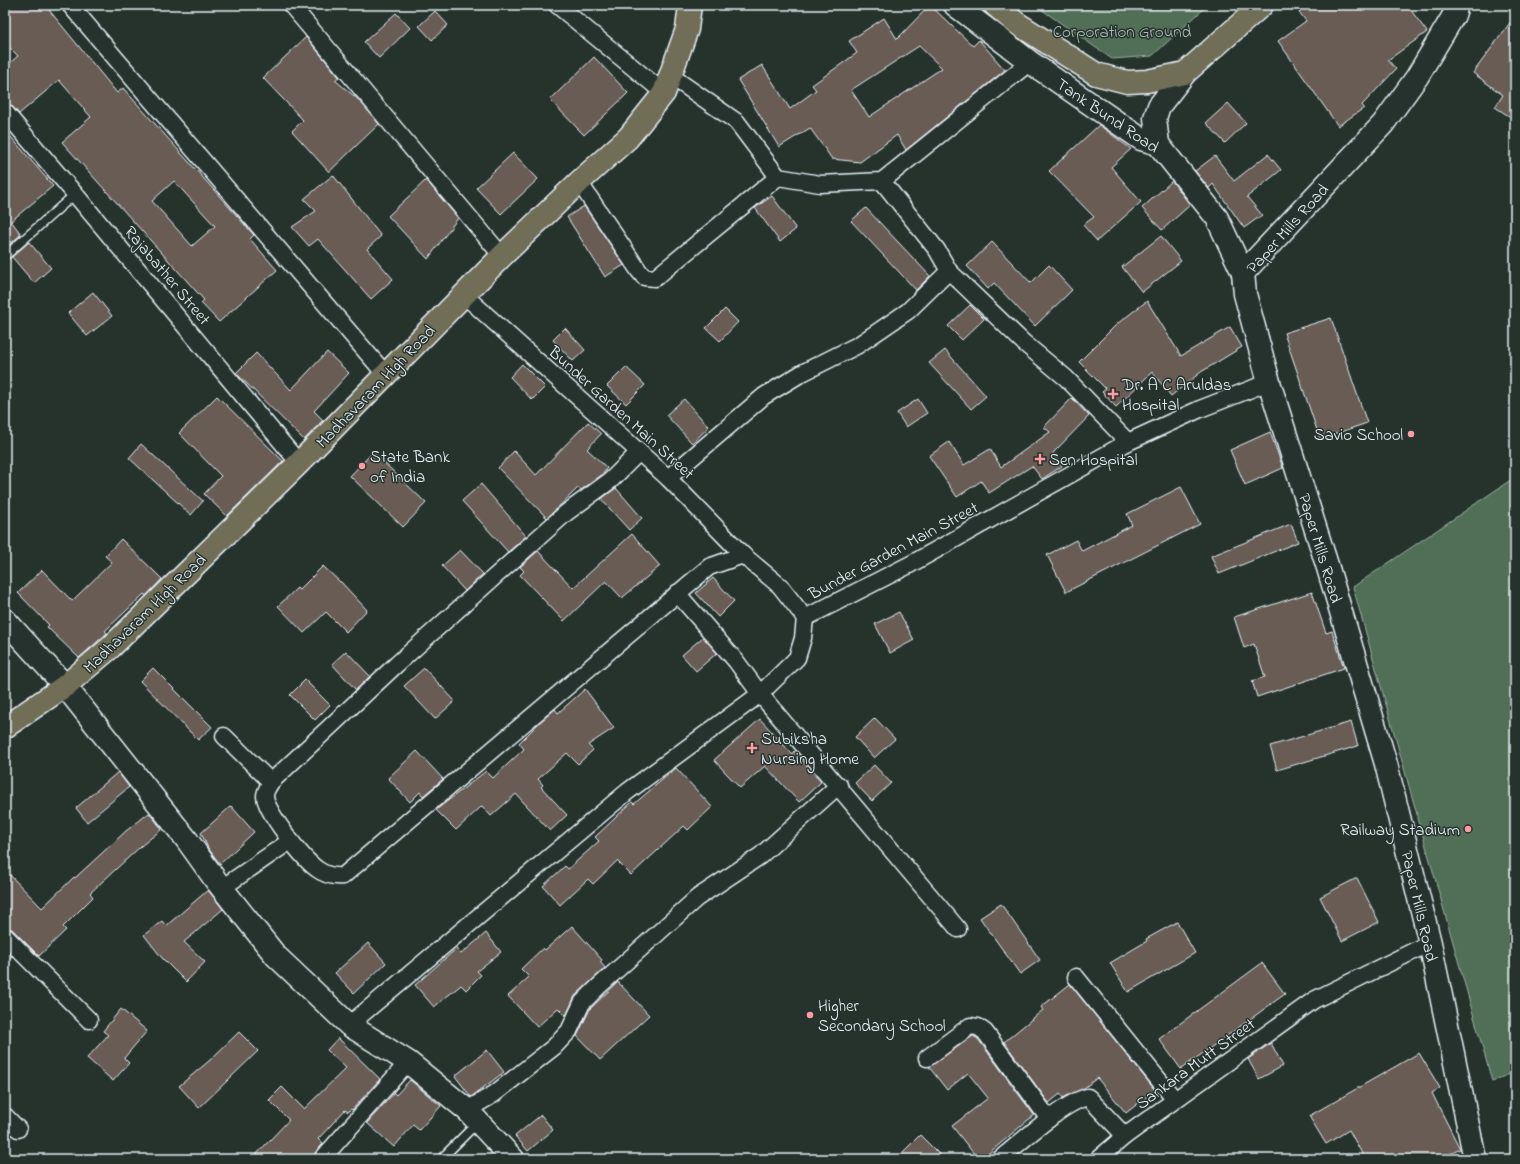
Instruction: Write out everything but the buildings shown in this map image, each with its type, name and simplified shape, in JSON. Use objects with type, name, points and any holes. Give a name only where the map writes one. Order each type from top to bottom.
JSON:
[{"type":"main road","name":"Madhavaram High Road","points":[[5,727],[65,686],[111,647],[299,463],[502,256],[579,182],[628,138],[668,85],[686,29],[690,5]]},
{"type":"main road","name":"Tank Bund Road","points":[[955,5],[1030,62],[1141,139],[1158,144],[1217,218],[1243,272]]},
{"type":"main road","points":[[995,5],[1015,22],[1096,74],[1127,82],[1148,81],[1185,73]]},
{"type":"main road","points":[[1158,144],[1155,118],[1159,106],[1185,73],[1262,5]]},
{"type":"main road","name":"Paper Mills Road","points":[[1457,5],[1454,15],[1417,77],[1383,124],[1243,272],[1245,294],[1269,382],[1328,568],[1386,764],[1430,943],[1475,1159]]},
{"type":"main road","points":[[5,620],[65,686],[187,840],[222,888],[276,956],[349,1025],[408,1062],[473,1116],[513,1159]]},
{"type":"street","points":[[70,5],[386,375]]},
{"type":"street","points":[[291,5],[502,256]]},
{"type":"street","points":[[557,5],[668,85],[737,122],[778,177],[820,184],[882,181],[1030,62]]},
{"type":"street","name":"Rajabather Street","points":[[5,112],[299,463]]},
{"type":"street","points":[[579,182],[644,277],[655,278],[778,177]]},
{"type":"street","points":[[882,181],[937,250],[949,271],[1024,343],[1066,378],[1128,442]]},
{"type":"street","points":[[668,478],[764,396],[802,373],[858,345],[908,311],[949,271]]},
{"type":"street","name":"Bunder Garden Main Street","points":[[464,295],[668,478],[743,555],[780,586],[805,618],[911,564],[1128,442],[1200,410],[1269,382]]},
{"type":"street","points":[[639,452],[611,480],[566,514],[450,616],[271,782],[265,796],[266,805],[290,841],[308,862],[317,869],[335,877],[343,876],[709,567],[743,555]]},
{"type":"street","points":[[677,593],[736,661],[760,694],[839,785],[958,929]]},
{"type":"street","points":[[349,1025],[627,792],[760,694],[797,658],[803,638],[805,618]]},
{"type":"street","points":[[224,736],[271,782]]},
{"type":"street","points":[[473,1116],[494,1094],[554,1047],[570,1031],[582,1003],[589,995],[697,898],[760,856],[839,785]]},
{"type":"street","points":[[222,888],[290,841]]},
{"type":"street","points":[[5,936],[89,1020]]},
{"type":"street","name":"Sankara Mutt Street","points":[[1098,1159],[1125,1136],[1314,1000],[1430,943]]},
{"type":"street","points":[[1076,976],[1175,1100]]},
{"type":"street","points":[[927,1058],[970,1026],[978,1027],[985,1032],[1049,1119]]},
{"type":"street","points":[[322,1159],[408,1062]]},
{"type":"street","points":[[1000,1159],[1049,1119],[1082,1098],[1088,1097],[1125,1136]]},
{"type":"street","points":[[5,1116],[18,1129]]},
{"type":"lane","points":[[5,256],[75,194]]},
{"type":"lane","points":[[441,1159],[473,1116]]},
{"type":"green space","name":"Corporation Ground","points":[[1035,5],[1208,5],[1152,56],[1112,59]]},
{"type":"green space","name":"Railway Stadium","points":[[1515,477],[1515,1072],[1492,1081],[1353,587]]},
{"type":"place","name":"Dr. A C Aruldas Hospital","points":[[1113,394]]},
{"type":"place","name":"Savio School","points":[[1411,434]]},
{"type":"place","name":"Sen Hospital","points":[[1040,459]]},
{"type":"place","name":"State Bank of India","points":[[362,466]]},
{"type":"place","name":"Subiksha Nursing Home","points":[[752,748]]},
{"type":"place","name":"Railway Stadium","points":[[1468,829]]},
{"type":"place","name":"Higher Secondary School","points":[[810,1015]]}]
